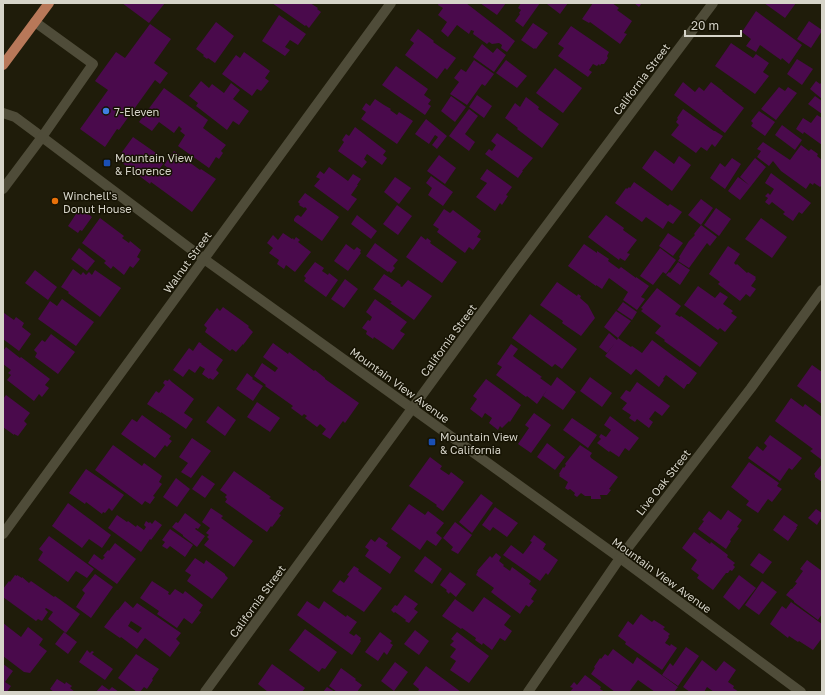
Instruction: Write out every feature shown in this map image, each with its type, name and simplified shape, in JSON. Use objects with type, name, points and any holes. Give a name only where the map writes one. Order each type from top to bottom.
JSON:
[{"type":"main road","points":[[3,65],[49,3]]},
{"type":"street","name":"Walnut Street","points":[[3,534],[391,3]]},
{"type":"street","name":"California Street","points":[[205,692],[519,263],[713,3]]},
{"type":"street","points":[[3,189],[42,137],[93,64],[35,22]]},
{"type":"street","name":"Mountain View Avenue","points":[[3,113],[14,117],[42,137],[204,259],[620,558],[801,692]]},
{"type":"street","name":"Live Oak Street","points":[[528,692],[620,558],[751,388],[822,290]]},
{"type":"building","points":[[122,3],[165,3],[149,23]]},
{"type":"building","points":[[272,3],[310,3],[321,12],[309,28]]},
{"type":"building","points":[[439,3],[466,3],[515,41],[507,52],[501,48],[502,45],[499,43],[492,44],[489,42],[487,44],[473,34],[474,31],[471,30],[469,34],[457,25],[448,37],[441,31],[447,22],[438,15],[443,8],[438,5]]},
{"type":"building","points":[[480,3],[506,3],[497,15]]},
{"type":"building","points":[[521,3],[540,3],[523,27],[515,21],[520,14],[519,13],[521,10],[518,8]]},
{"type":"building","points":[[568,3],[560,14],[547,4]]},
{"type":"building","points":[[593,3],[612,3],[619,8],[617,10],[632,21],[624,33],[627,34],[620,44],[590,22],[589,23],[582,19]]},
{"type":"building","points":[[634,3],[642,3],[639,7]]},
{"type":"building","points":[[764,3],[796,3],[785,18]]},
{"type":"building","points":[[756,11],[802,45],[789,64],[760,45],[756,52],[746,46],[751,39],[742,32]]},
{"type":"building","points":[[279,15],[306,34],[298,45],[290,40],[285,47],[290,50],[285,56],[262,41]]},
{"type":"building","points":[[809,21],[822,30],[811,48],[797,39]]},
{"type":"building","points":[[216,22],[234,36],[215,63],[208,58],[207,59],[196,49]]},
{"type":"building","points":[[533,23],[548,33],[536,49],[521,40]]},
{"type":"building","points":[[150,24],[171,39],[154,63],[168,73],[160,84],[155,80],[105,147],[80,129],[108,90],[95,81],[116,52],[125,58]]},
{"type":"building","points":[[571,26],[609,52],[607,56],[608,58],[604,64],[601,64],[600,66],[599,64],[597,66],[593,64],[589,70],[592,72],[588,77],[558,56],[564,48],[558,44]]},
{"type":"building","points":[[418,29],[434,41],[433,42],[456,58],[447,70],[445,68],[437,79],[405,55],[414,43],[410,40]]},
{"type":"building","points":[[731,43],[753,58],[756,54],[769,63],[763,72],[769,76],[755,94],[715,66]]},
{"type":"building","points":[[482,44],[493,53],[497,48],[506,55],[494,72],[473,57]]},
{"type":"building","points":[[244,52],[270,71],[265,78],[269,81],[261,91],[257,89],[252,96],[222,74],[236,55],[240,58]]},
{"type":"building","points":[[797,59],[813,69],[802,85],[787,74]]},
{"type":"building","points":[[474,60],[494,74],[485,86],[482,84],[467,105],[450,94],[459,82],[454,78],[461,69],[466,72]]},
{"type":"building","points":[[506,60],[527,76],[517,88],[496,73]]},
{"type":"building","points":[[396,66],[428,89],[424,95],[431,100],[428,104],[431,106],[425,115],[382,85]]},
{"type":"building","points":[[555,68],[582,88],[563,113],[536,93]]},
{"type":"building","points":[[201,81],[209,88],[212,84],[224,93],[231,83],[240,90],[233,99],[249,111],[239,125],[233,121],[227,130],[196,106],[198,103],[189,96]]},
{"type":"building","points":[[816,81],[820,84],[822,82],[822,99],[810,89]]},
{"type":"building","points":[[683,82],[695,92],[699,87],[704,91],[711,82],[744,108],[725,133],[674,95]]},
{"type":"building","points":[[779,87],[785,91],[788,87],[797,93],[776,120],[761,109]]},
{"type":"building","points":[[164,88],[208,120],[203,128],[226,145],[221,151],[223,153],[219,159],[216,157],[209,168],[178,146],[185,135],[180,131],[182,129],[179,126],[174,133],[159,122],[152,131],[139,122]]},
{"type":"building","points":[[477,95],[492,106],[484,118],[469,107]]},
{"type":"building","points":[[451,96],[466,107],[455,122],[441,111]]},
{"type":"building","points":[[815,96],[822,101],[822,114],[808,104]]},
{"type":"building","points":[[526,97],[539,107],[538,109],[559,124],[542,148],[505,118],[515,103],[520,107]]},
{"type":"building","points":[[375,99],[391,109],[390,110],[397,115],[399,112],[413,121],[397,144],[361,119],[366,112],[362,109],[366,103],[370,106]]},
{"type":"building","points":[[469,109],[478,116],[465,134],[475,142],[469,151],[449,136]]},
{"type":"building","points":[[683,109],[723,136],[715,147],[712,144],[707,151],[701,147],[696,153],[671,135],[679,125],[676,122],[678,119],[677,118]]},
{"type":"building","points":[[759,111],[775,122],[765,136],[751,126],[753,123],[751,121]]},
{"type":"building","points":[[817,115],[822,118],[822,145],[804,132],[803,134],[796,129],[803,118],[811,123]]},
{"type":"building","points":[[426,119],[447,136],[437,149],[432,145],[438,137],[435,135],[429,144],[415,134]]},
{"type":"building","points":[[782,125],[802,140],[795,150],[775,135]]},
{"type":"building","points":[[355,127],[386,151],[383,155],[387,158],[382,165],[367,154],[364,159],[367,162],[362,168],[338,151],[344,142],[342,140],[346,134],[349,136]]},
{"type":"building","points":[[497,133],[533,158],[518,178],[485,154],[489,149],[492,151],[496,145],[491,141]]},
{"type":"building","points":[[133,137],[166,160],[158,171],[166,177],[171,170],[164,165],[174,151],[200,170],[201,169],[216,179],[192,212],[151,182],[150,184],[117,159]]},
{"type":"building","points":[[763,142],[790,160],[801,145],[809,151],[811,149],[818,154],[817,156],[822,160],[822,185],[820,187],[814,183],[813,185],[810,183],[806,189],[781,171],[773,161],[769,166],[757,157],[761,151],[757,149]]},
{"type":"building","points":[[655,150],[674,164],[679,156],[691,165],[672,191],[642,168]]},
{"type":"building","points":[[439,155],[456,168],[445,184],[427,171]]},
{"type":"building","points":[[732,158],[741,164],[725,189],[710,178],[720,163],[725,167]]},
{"type":"building","points":[[755,158],[766,167],[740,200],[728,191],[738,177],[749,185],[740,177]]},
{"type":"building","points":[[329,167],[348,181],[353,174],[361,179],[351,195],[357,199],[348,211],[314,186],[320,179],[316,177],[320,171],[324,174]]},
{"type":"building","points":[[487,169],[512,187],[506,195],[508,196],[502,205],[500,203],[495,211],[476,197],[487,183],[480,179]]},
{"type":"building","points":[[771,173],[811,203],[802,214],[799,212],[793,221],[783,214],[785,212],[772,202],[769,205],[765,202],[768,198],[765,196],[768,193],[770,195],[774,189],[765,183]]},
{"type":"building","points":[[431,176],[453,192],[443,206],[428,195],[432,188],[426,183]]},
{"type":"building","points":[[395,177],[411,188],[399,204],[384,192]]},
{"type":"building","points":[[634,182],[668,206],[670,204],[682,212],[673,224],[668,221],[663,229],[646,217],[642,222],[615,203],[626,188],[630,188]]},
{"type":"building","points":[[305,193],[339,217],[322,241],[294,221],[296,216],[298,215],[301,217],[307,209],[299,205],[300,204],[298,202]]},
{"type":"building","points":[[701,199],[713,208],[701,225],[688,215]]},
{"type":"building","points":[[397,205],[412,216],[398,235],[383,224]]},
{"type":"building","points":[[80,208],[92,217],[82,231],[80,230],[78,233],[68,226]]},
{"type":"building","points":[[716,208],[731,219],[719,236],[704,225]]},
{"type":"building","points":[[444,209],[450,213],[453,210],[481,231],[477,237],[481,239],[473,250],[469,247],[465,253],[437,232],[439,229],[433,225]]},
{"type":"building","points":[[357,215],[377,231],[371,239],[351,224]]},
{"type":"building","points":[[606,215],[637,240],[627,253],[630,254],[625,261],[620,258],[619,260],[588,237]]},
{"type":"building","points":[[100,218],[124,236],[122,238],[129,243],[130,241],[141,250],[137,257],[140,259],[133,268],[130,266],[124,275],[113,266],[111,269],[104,263],[106,261],[82,243]]},
{"type":"building","points":[[761,218],[787,237],[772,258],[745,239]]},
{"type":"building","points":[[701,225],[717,237],[710,246],[707,243],[689,268],[678,261],[680,258],[679,257]]},
{"type":"building","points":[[283,233],[294,240],[296,237],[300,240],[298,242],[311,252],[295,272],[286,265],[284,269],[277,264],[279,260],[269,253],[273,248],[267,243],[273,235],[278,240]]},
{"type":"building","points":[[668,233],[683,243],[673,256],[659,246]]},
{"type":"building","points":[[421,236],[426,240],[427,238],[431,241],[430,243],[457,262],[442,283],[406,257]]},
{"type":"building","points":[[375,243],[398,260],[393,266],[395,268],[391,273],[366,256]]},
{"type":"building","points":[[346,244],[354,250],[357,247],[361,250],[361,253],[348,271],[334,261]]},
{"type":"building","points":[[584,244],[609,259],[608,261],[619,269],[621,267],[649,286],[641,297],[645,299],[637,310],[623,300],[628,292],[609,278],[602,289],[568,266]]},
{"type":"building","points":[[728,246],[740,254],[734,263],[747,273],[748,272],[756,277],[751,286],[756,289],[750,297],[746,294],[740,301],[718,284],[720,282],[709,274]]},
{"type":"building","points":[[79,248],[95,261],[87,271],[71,259]]},
{"type":"building","points":[[660,248],[676,260],[666,274],[663,272],[653,285],[640,276]]},
{"type":"building","points":[[315,262],[324,268],[322,271],[328,275],[329,273],[338,280],[326,297],[304,281],[306,278],[304,276]]},
{"type":"building","points":[[678,262],[690,270],[680,285],[666,275],[669,272],[670,273]]},
{"type":"building","points":[[73,269],[81,275],[83,272],[86,275],[89,272],[92,275],[95,270],[121,288],[100,317],[61,287]]},
{"type":"building","points":[[35,270],[57,287],[48,300],[25,283]]},
{"type":"building","points":[[384,274],[402,287],[408,280],[432,296],[414,320],[373,289]]},
{"type":"building","points":[[345,279],[358,289],[344,308],[331,299]]},
{"type":"building","points":[[557,282],[577,296],[578,294],[581,296],[580,298],[588,305],[595,318],[581,336],[540,305]]},
{"type":"building","points":[[698,286],[715,298],[720,292],[728,297],[723,304],[733,311],[731,313],[737,317],[725,332],[720,328],[718,330],[684,305]]},
{"type":"building","points":[[657,288],[681,306],[675,314],[680,317],[681,316],[718,343],[700,367],[655,333],[661,326],[641,311],[643,309],[641,308]]},
{"type":"building","points":[[62,299],[94,322],[76,346],[38,319],[50,301],[57,306]]},
{"type":"building","points":[[375,299],[407,322],[400,331],[405,334],[393,350],[374,337],[373,339],[366,334],[367,331],[362,328],[368,320],[370,321],[372,317],[366,312]]},
{"type":"building","points":[[623,302],[637,312],[632,320],[617,310]]},
{"type":"building","points":[[223,307],[249,326],[248,327],[253,332],[236,352],[232,349],[230,351],[205,332],[207,328],[204,325],[217,308],[220,311]]},
{"type":"building","points":[[616,311],[631,321],[618,338],[604,327]]},
{"type":"building","points":[[4,313],[14,320],[16,317],[24,323],[22,327],[31,334],[19,351],[3,339]]},
{"type":"building","points":[[530,314],[577,349],[562,369],[555,364],[552,367],[512,338]]},
{"type":"building","points":[[609,333],[617,340],[618,338],[642,353],[652,340],[697,373],[684,389],[666,375],[659,387],[636,369],[631,375],[605,356],[615,343],[607,353],[599,347]]},
{"type":"building","points":[[51,334],[75,352],[58,374],[35,357],[37,353],[34,350],[42,340],[45,342]]},
{"type":"building","points":[[199,342],[223,360],[216,370],[219,373],[213,380],[202,374],[205,369],[200,366],[195,373],[189,369],[183,377],[173,370],[189,348],[193,351]]},
{"type":"building","points":[[273,343],[288,354],[289,352],[314,371],[315,370],[325,379],[359,403],[345,423],[343,421],[330,439],[322,434],[326,429],[320,424],[317,427],[305,418],[307,416],[304,414],[302,416],[291,408],[293,406],[265,386],[266,385],[254,376],[262,363],[275,372],[278,368],[263,357]]},
{"type":"building","points":[[511,344],[518,349],[513,356],[542,377],[540,378],[551,386],[557,377],[576,392],[563,410],[543,396],[547,390],[537,404],[496,375],[502,367],[497,364]]},
{"type":"building","points":[[6,347],[50,379],[45,385],[49,388],[42,397],[39,394],[34,401],[7,380],[11,375],[8,373],[11,370],[3,364],[3,351]]},
{"type":"building","points":[[812,365],[822,372],[822,404],[797,386]]},
{"type":"building","points":[[247,373],[253,378],[252,379],[263,386],[253,401],[236,389]]},
{"type":"building","points":[[590,377],[612,393],[602,407],[580,391]]},
{"type":"building","points":[[169,379],[194,399],[184,413],[193,419],[186,429],[147,404],[156,391],[159,393],[165,385],[163,383],[165,380],[168,381]]},
{"type":"building","points":[[486,379],[521,405],[510,422],[509,421],[502,428],[500,426],[498,430],[489,423],[492,418],[485,413],[482,418],[470,409],[477,399],[473,396]]},
{"type":"building","points":[[637,382],[670,406],[662,416],[655,411],[649,419],[653,422],[649,428],[637,419],[635,422],[629,418],[631,415],[622,409],[627,403],[620,398],[626,390],[630,392]]},
{"type":"building","points":[[6,395],[30,413],[24,421],[27,424],[18,436],[14,435],[3,427],[3,399]]},
{"type":"building","points":[[791,398],[803,407],[805,404],[822,417],[822,460],[810,451],[813,449],[775,421]]},
{"type":"building","points":[[257,402],[280,418],[270,432],[247,417]]},
{"type":"building","points":[[218,406],[236,420],[225,436],[206,422]]},
{"type":"building","points":[[534,413],[551,425],[531,453],[518,444],[529,428],[525,425]]},
{"type":"building","points":[[142,415],[171,436],[169,439],[172,441],[167,447],[165,445],[155,458],[121,434],[132,419],[137,422]]},
{"type":"building","points":[[610,416],[639,438],[629,451],[625,448],[619,457],[597,443],[601,439],[599,437],[601,434],[606,437],[611,430],[604,425]]},
{"type":"building","points":[[572,418],[597,435],[588,448],[563,430]]},
{"type":"building","points":[[770,435],[802,458],[792,470],[789,468],[780,481],[748,458],[757,446],[763,451],[767,446],[764,443]]},
{"type":"building","points":[[192,438],[211,451],[191,478],[181,472],[188,463],[179,457]]},
{"type":"building","points":[[547,443],[565,457],[555,470],[537,457]]},
{"type":"building","points":[[113,445],[142,466],[144,463],[162,476],[159,482],[162,484],[153,496],[155,497],[150,504],[145,501],[142,505],[95,470]]},
{"type":"building","points":[[580,445],[592,453],[590,456],[591,458],[618,477],[609,489],[611,490],[607,495],[600,495],[601,499],[591,499],[591,496],[585,496],[581,493],[577,497],[570,489],[568,490],[565,488],[568,482],[559,476],[563,467],[564,468],[566,465],[565,464]]},
{"type":"building","points":[[430,457],[442,466],[440,469],[449,475],[451,472],[464,482],[443,511],[436,506],[437,505],[409,486]]},
{"type":"building","points":[[749,462],[779,483],[777,486],[782,489],[772,502],[768,499],[758,513],[746,505],[749,501],[731,487]]},
{"type":"building","points":[[822,464],[822,482],[815,477],[814,474]]},
{"type":"building","points":[[86,469],[124,495],[112,511],[109,508],[102,514],[86,502],[85,504],[69,493]]},
{"type":"building","points":[[234,471],[284,508],[279,514],[281,515],[267,532],[225,502],[227,499],[225,497],[227,495],[220,490]]},
{"type":"building","points":[[202,475],[215,484],[205,498],[192,489]]},
{"type":"building","points":[[176,478],[190,489],[177,507],[163,497]]},
{"type":"building","points":[[481,494],[493,503],[472,533],[459,522]]},
{"type":"building","points":[[68,503],[111,535],[102,548],[89,539],[82,548],[52,526]]},
{"type":"building","points":[[409,504],[425,515],[428,511],[444,523],[436,533],[442,538],[436,546],[427,540],[420,550],[391,529]]},
{"type":"building","points":[[495,507],[518,523],[507,537],[493,527],[490,531],[482,525]]},
{"type":"building","points":[[211,508],[223,516],[221,518],[253,541],[234,567],[204,545],[209,539],[207,537],[209,535],[206,533],[210,528],[202,522]]},
{"type":"building","points":[[816,509],[822,513],[822,517],[817,525],[808,518]]},
{"type":"building","points":[[728,510],[742,520],[737,527],[739,528],[730,540],[731,541],[726,549],[698,529],[704,521],[702,520],[709,511],[721,520]]},
{"type":"building","points":[[185,513],[201,525],[198,529],[195,529],[205,536],[197,547],[172,527],[176,522],[178,523]]},
{"type":"building","points":[[117,515],[136,527],[137,525],[144,530],[146,527],[144,525],[146,521],[152,524],[155,520],[162,525],[141,552],[108,528]]},
{"type":"building","points":[[784,515],[798,525],[788,541],[773,530]]},
{"type":"building","points":[[455,522],[472,535],[458,554],[451,550],[453,547],[443,538]]},
{"type":"building","points":[[170,529],[193,545],[185,557],[170,546],[167,549],[162,546],[165,542],[162,540]]},
{"type":"building","points":[[694,532],[710,544],[711,542],[728,555],[727,557],[735,563],[733,565],[735,567],[732,571],[730,570],[726,573],[713,590],[697,578],[699,575],[691,569],[697,560],[682,548]]},
{"type":"building","points":[[534,535],[546,544],[543,549],[558,560],[548,575],[546,573],[540,581],[503,555],[511,545],[523,554],[532,542],[530,541]]},
{"type":"building","points":[[49,536],[94,569],[87,578],[76,571],[68,582],[38,560],[43,552],[39,549]]},
{"type":"building","points":[[379,537],[388,543],[386,546],[401,557],[390,574],[365,556],[369,550],[365,547],[371,539],[375,542]]},
{"type":"building","points":[[115,543],[136,559],[117,584],[88,563],[94,554],[102,560],[105,557],[103,556]]},
{"type":"building","points":[[496,553],[501,557],[499,561],[504,565],[503,566],[510,571],[512,567],[531,581],[529,584],[537,590],[531,599],[534,601],[529,607],[526,605],[520,614],[491,592],[494,588],[476,575],[477,571],[490,556],[492,558]]},
{"type":"building","points":[[759,553],[772,562],[763,574],[750,565]]},
{"type":"building","points":[[425,556],[442,569],[432,584],[414,571]]},
{"type":"building","points":[[195,558],[204,564],[206,560],[228,578],[212,599],[187,581],[191,575],[185,571]]},
{"type":"building","points":[[807,560],[822,571],[822,614],[818,620],[786,595],[797,583],[795,582],[803,571],[800,569]]},
{"type":"building","points":[[354,566],[359,569],[358,571],[382,588],[364,612],[332,591],[340,580],[344,583],[349,576],[347,575]]},
{"type":"building","points":[[450,572],[466,584],[456,597],[450,592],[449,594],[446,591],[447,590],[440,585]]},
{"type":"building","points":[[95,574],[113,587],[91,618],[76,607],[85,593],[82,590]]},
{"type":"building","points":[[15,575],[22,577],[29,583],[31,581],[80,614],[66,633],[48,619],[53,612],[46,608],[45,609],[48,612],[42,621],[38,619],[36,621],[3,597],[3,589]]},
{"type":"building","points":[[739,575],[756,588],[739,610],[723,597]]},
{"type":"building","points":[[152,581],[169,592],[168,594],[170,595],[175,589],[183,594],[185,591],[203,605],[199,611],[201,612],[192,624],[184,618],[177,628],[157,614],[159,611],[140,598]]},
{"type":"building","points":[[762,581],[777,592],[759,615],[745,605]]},
{"type":"building","points":[[405,595],[418,604],[414,609],[418,612],[409,623],[391,610],[395,605],[397,606]]},
{"type":"building","points":[[484,597],[511,616],[504,625],[512,631],[505,641],[500,638],[492,650],[483,643],[482,645],[475,640],[476,638],[442,616],[455,599],[473,612]]},
{"type":"building","points":[[125,601],[133,608],[137,603],[181,633],[176,639],[180,643],[170,657],[145,638],[137,649],[104,627]],"holes":[[[131,621],[142,628],[138,633],[128,626]]]},
{"type":"building","points":[[307,601],[319,609],[324,601],[346,617],[347,615],[357,622],[349,633],[354,636],[356,634],[361,638],[361,641],[352,655],[297,615]]},
{"type":"building","points":[[791,602],[822,624],[822,638],[813,650],[789,636],[788,638],[770,624],[782,606],[786,609]]},
{"type":"building","points":[[641,614],[652,622],[654,620],[665,627],[663,629],[670,634],[665,643],[670,646],[671,644],[677,648],[662,670],[625,644],[626,642],[618,636],[628,621],[633,625]]},
{"type":"building","points":[[3,623],[21,637],[28,627],[43,639],[39,645],[47,651],[30,673],[24,672],[3,656]]},
{"type":"building","points":[[305,629],[337,652],[325,669],[322,668],[319,672],[289,650]]},
{"type":"building","points":[[415,630],[429,641],[419,655],[404,644]]},
{"type":"building","points":[[64,632],[77,642],[68,654],[55,644]]},
{"type":"building","points":[[380,632],[392,641],[390,643],[393,645],[387,655],[384,652],[378,661],[365,652]]},
{"type":"building","points":[[457,632],[489,656],[469,683],[450,670],[456,661],[450,657],[456,649],[450,645],[454,641],[451,639]]},
{"type":"building","points":[[686,647],[699,656],[678,686],[662,675],[670,663],[673,666]]},
{"type":"building","points":[[613,649],[633,664],[637,657],[678,687],[674,692],[655,692],[638,680],[629,692],[615,692],[591,674],[600,658],[601,659],[605,654],[608,656]]},
{"type":"building","points":[[87,650],[90,653],[92,651],[94,652],[92,654],[113,669],[105,680],[79,662]]},
{"type":"building","points":[[136,654],[159,669],[147,689],[144,687],[140,692],[137,692],[118,678]]},
{"type":"building","points":[[702,660],[716,671],[724,661],[736,670],[728,682],[739,692],[714,692],[707,687],[704,692],[690,692],[683,687]]},
{"type":"building","points":[[395,662],[408,672],[394,691],[381,681]]},
{"type":"building","points":[[3,664],[13,671],[5,682],[11,686],[7,692],[3,690]]},
{"type":"building","points":[[272,664],[305,688],[302,692],[268,692],[258,684]]},
{"type":"building","points":[[426,666],[461,692],[418,692],[419,689],[413,684]]},
{"type":"building","points":[[341,668],[362,685],[357,692],[337,692],[329,686]]},
{"type":"building","points":[[585,675],[601,687],[600,689],[605,692],[570,692],[573,688],[570,687],[574,682],[577,685]]},
{"type":"building","points":[[57,679],[72,686],[70,688],[75,692],[54,692],[50,689]]},
{"type":"building","points":[[102,685],[109,690],[112,687],[119,692],[96,692]]},
{"type":"building","points":[[327,687],[335,692],[323,692]]},
{"type":"place","name":"7-Eleven","points":[[106,111]]},
{"type":"place","name":"Mountain View & Florence","points":[[107,163]]},
{"type":"place","name":"Winchell's Donut House","points":[[55,201]]},
{"type":"place","name":"Mountain View & California","points":[[432,442]]}]
